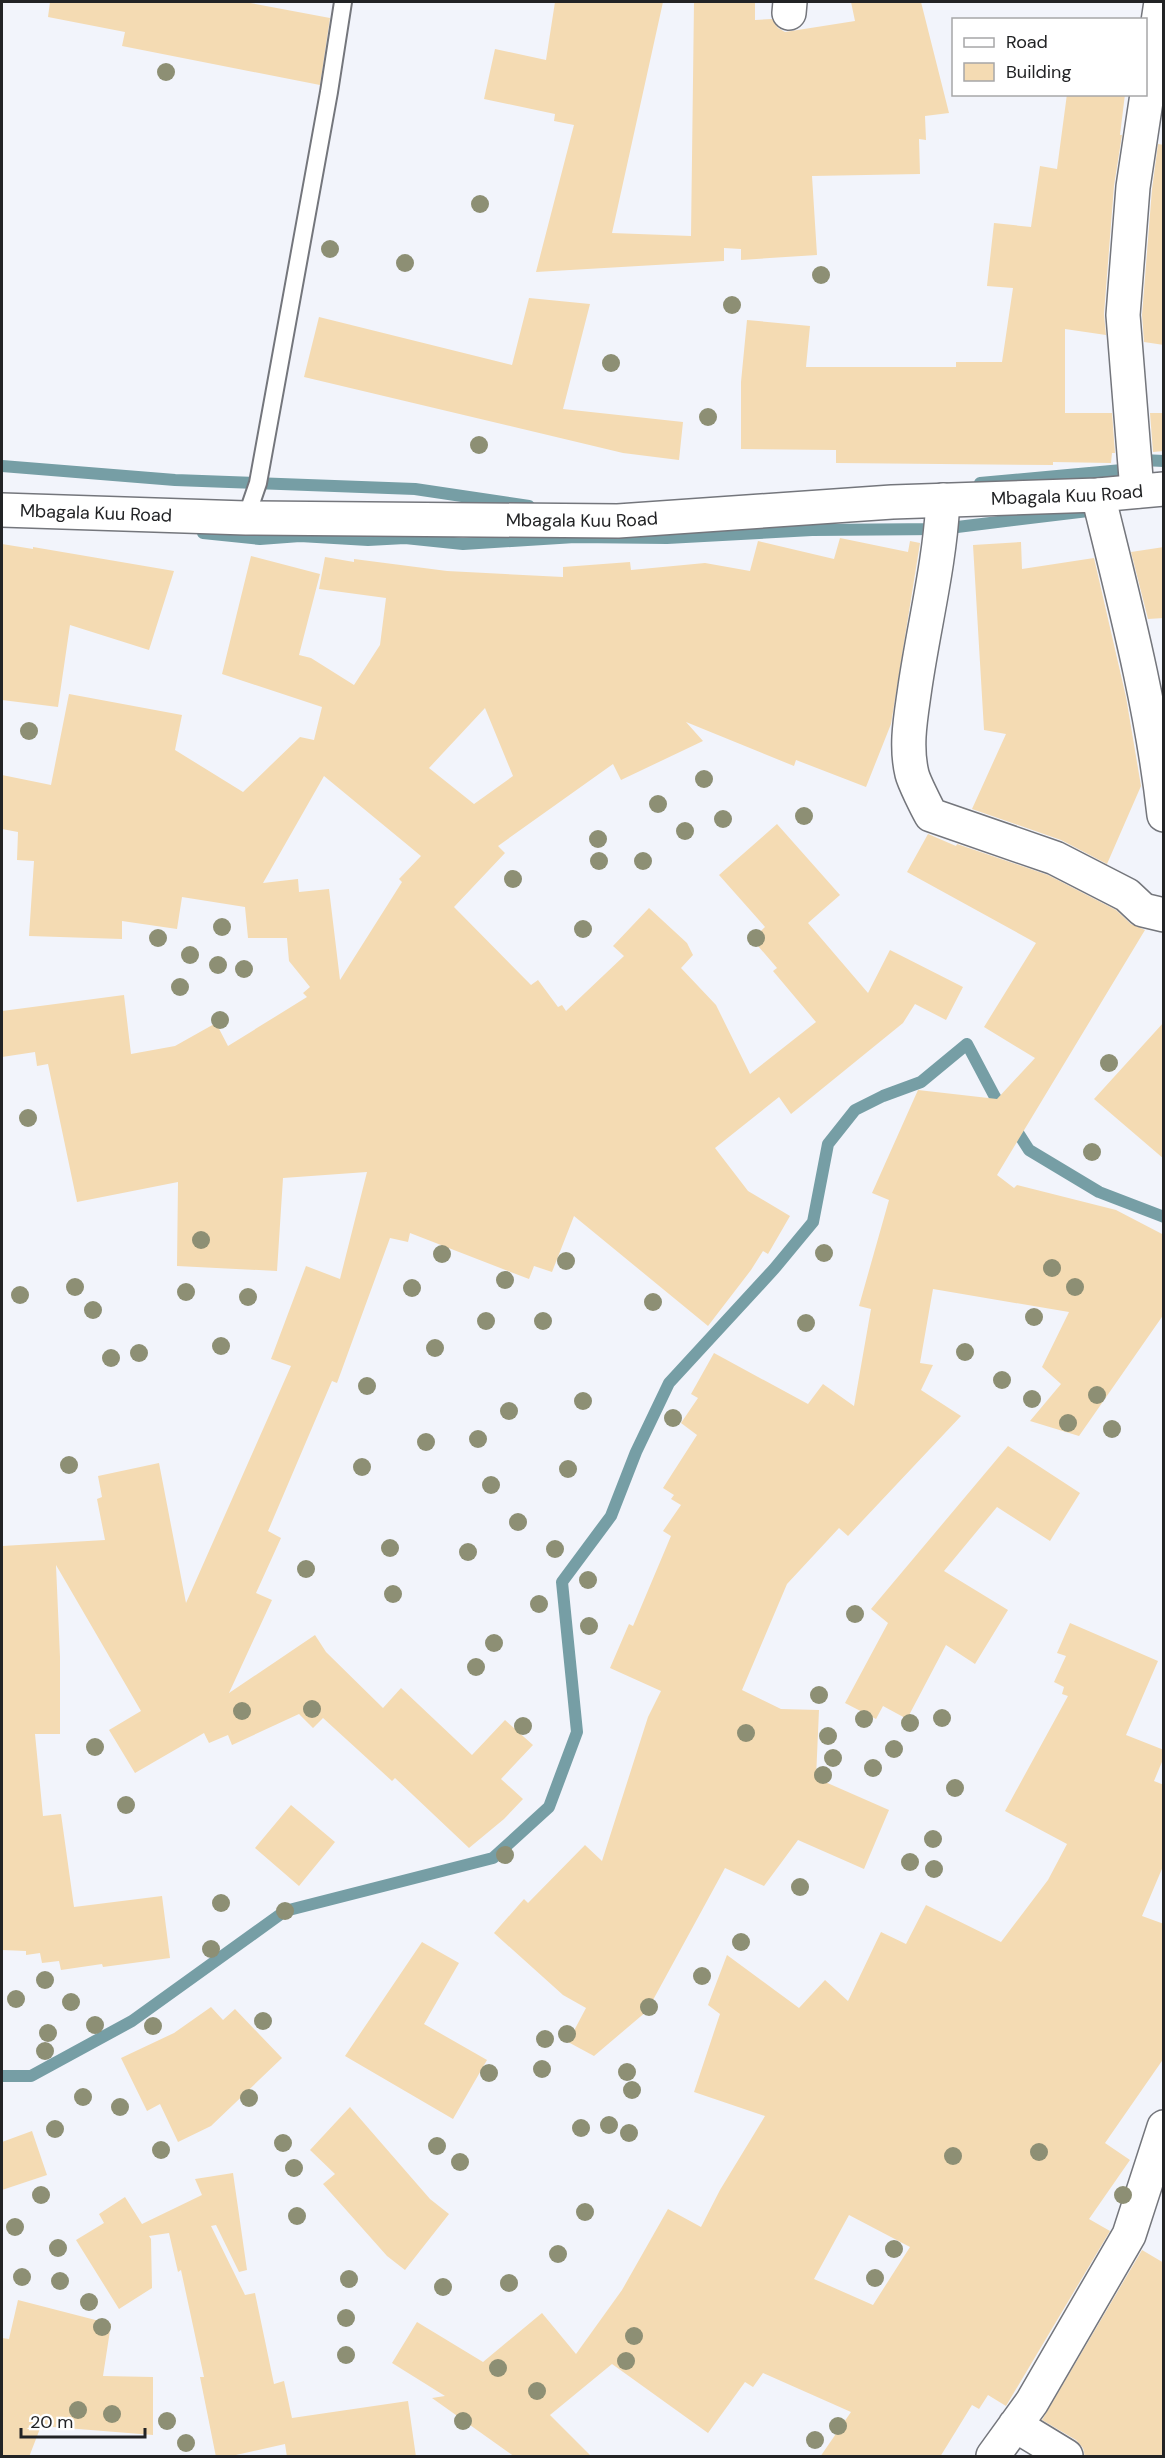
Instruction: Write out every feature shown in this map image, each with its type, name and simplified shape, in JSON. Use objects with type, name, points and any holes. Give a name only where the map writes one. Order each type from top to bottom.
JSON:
[{"type":"street","points":[[1147,95],[1161,2]]},
{"type":"street","points":[[1147,96],[1133,188],[1123,315],[1150,490]]},
{"type":"street","name":"Mbagala Kuu Road","points":[[2,510],[246,518],[618,521],[943,500],[1098,495],[1150,490]]},
{"type":"street","points":[[1098,495],[1148,701],[1164,815]]},
{"type":"street","points":[[943,500],[941,529],[908,735],[912,775],[927,809],[931,815],[1055,858],[1127,895],[1143,910],[1164,915]]},
{"type":"street","points":[[993,2457],[1032,2402],[1129,2235],[1164,2127]]},
{"type":"street","points":[[1015,2425],[1066,2457]]},
{"type":"lane","points":[[246,518],[258,483],[330,92],[343,2]]},
{"type":"building","points":[[50,2],[245,2],[330,18],[320,85],[122,46],[125,32],[48,17]]},
{"type":"building","points":[[555,2],[663,2],[612,233],[691,236],[694,2],[755,2],[755,20],[772,19],[778,28],[785,32],[855,21],[851,2],[921,2],[949,113],[925,116],[926,140],[919,139],[920,174],[812,176],[817,255],[741,260],[741,249],[724,248],[724,261],[536,272],[574,125],[554,121],[555,114],[484,99],[495,49],[546,60]]},
{"type":"building","points":[[1067,96],[1125,96],[1120,135],[1122,135],[1114,186],[1104,314],[1106,335],[1065,329],[1065,413],[1112,413],[1115,453],[1112,453],[1111,463],[1053,462],[1053,465],[836,463],[836,450],[741,449],[741,382],[747,320],[810,326],[806,367],[956,367],[956,362],[1002,362],[1013,288],[987,286],[994,223],[1031,227],[1040,166],[1057,169]]},
{"type":"building","points":[[1158,144],[1164,145],[1164,345],[1144,342],[1142,315]]},
{"type":"building","points":[[529,298],[590,304],[563,409],[683,422],[679,460],[623,453],[304,377],[319,317],[512,365]]},
{"type":"building","points":[[1150,413],[1164,413],[1164,451],[1153,452]]},
{"type":"building","points":[[840,538],[908,552],[910,541],[920,543],[891,724],[866,787],[796,760],[794,766],[686,722],[703,741],[621,780],[613,764],[498,846],[505,853],[454,907],[531,985],[538,980],[558,1007],[562,1005],[566,1011],[624,956],[613,946],[649,908],[687,943],[693,955],[681,968],[716,1005],[750,1074],[816,1022],[773,971],[777,968],[752,939],[765,927],[719,875],[777,824],[840,895],[808,923],[868,993],[890,950],[963,987],[946,1020],[915,1004],[903,1023],[791,1114],[779,1097],[715,1148],[748,1191],[790,1216],[768,1254],[763,1251],[708,1326],[574,1216],[552,1272],[534,1266],[529,1279],[410,1233],[408,1242],[390,1238],[337,1383],[332,1381],[268,1531],[281,1538],[256,1593],[272,1600],[229,1693],[315,1635],[326,1652],[383,1708],[401,1688],[472,1755],[505,1720],[533,1745],[501,1779],[523,1799],[504,1819],[469,1848],[395,1778],[392,1781],[323,1718],[313,1728],[299,1714],[232,1745],[228,1735],[209,1743],[204,1733],[135,1773],[109,1730],[141,1711],[56,1565],[60,1657],[60,1734],[35,1734],[43,1816],[61,1814],[74,1907],[162,1896],[170,1958],[61,1970],[59,1961],[42,1963],[40,1953],[26,1955],[26,1951],[2,1950],[2,1546],[105,1540],[97,1499],[102,1497],[98,1476],[159,1463],[186,1603],[291,1366],[271,1359],[306,1266],[340,1279],[367,1172],[283,1178],[277,1271],[177,1266],[178,1182],[77,1202],[48,1064],[37,1066],[35,1052],[2,1057],[2,1011],[124,995],[131,1054],[175,1046],[216,1023],[228,1046],[307,997],[303,993],[310,987],[289,961],[287,938],[248,938],[245,907],[182,897],[177,929],[122,921],[122,939],[29,936],[34,861],[17,860],[18,832],[2,829],[2,775],[51,785],[69,694],[182,715],[175,750],[243,792],[300,737],[314,740],[322,707],[222,674],[251,556],[320,574],[299,655],[311,658],[354,685],[380,645],[386,598],[319,589],[325,557],[447,571],[563,577],[563,567],[630,562],[631,570],[705,563],[750,571],[758,541],[834,559]],"holes":[[[485,708],[513,776],[474,804],[429,768]],[[324,776],[421,856],[399,879],[402,882],[340,980],[329,889],[299,892],[298,879],[263,883]]]},
{"type":"building","points":[[1021,542],[1022,569],[1094,558],[1126,697],[1141,786],[1107,864],[1061,840],[972,809],[1006,734],[984,730],[973,545]]},
{"type":"building","points":[[2,544],[33,549],[33,547],[174,571],[149,650],[70,625],[58,707],[2,700]]},
{"type":"building","points":[[1164,547],[1164,618],[1148,619],[1131,552]]},
{"type":"building","points":[[928,834],[956,846],[957,844],[1048,875],[1116,910],[1131,924],[1145,930],[997,1175],[1014,1188],[1017,1185],[1116,1210],[1164,1235],[1164,1314],[1079,1436],[1030,1421],[1061,1384],[1042,1367],[1069,1312],[933,1289],[920,1363],[933,1365],[921,1390],[961,1416],[848,1536],[839,1528],[787,1584],[742,1690],[781,1709],[819,1710],[816,1778],[889,1810],[864,1869],[798,1840],[764,1886],[725,1868],[647,2011],[594,2056],[568,2042],[586,2008],[563,1995],[494,1933],[524,1899],[528,1903],[585,1845],[602,1861],[648,1717],[661,1691],[610,1668],[629,1624],[633,1626],[671,1536],[663,1531],[681,1505],[671,1499],[674,1495],[663,1488],[697,1435],[681,1423],[698,1398],[691,1394],[714,1353],[808,1404],[823,1384],[854,1406],[871,1309],[859,1306],[889,1200],[872,1193],[918,1090],[997,1099],[1035,1058],[984,1027],[1036,943],[907,872]]},
{"type":"building","points":[[1164,1022],[1164,1159],[1094,1099]]},
{"type":"building","points":[[1008,1446],[1080,1493],[1050,1541],[997,1507],[944,1571],[1008,1610],[975,1664],[946,1645],[907,1719],[883,1706],[876,1719],[845,1703],[888,1623],[871,1609]]},
{"type":"building","points":[[1070,1623],[1158,1661],[1126,1735],[1164,1750],[1164,1757],[1154,1781],[1164,1785],[1164,1864],[1142,1916],[1164,1924],[1164,2058],[1105,2143],[1130,2160],[1089,2219],[1110,2231],[1006,2406],[988,2395],[979,2409],[972,2405],[940,2457],[820,2457],[851,2412],[763,2373],[753,2387],[745,2382],[708,2433],[612,2364],[550,2415],[592,2457],[515,2457],[432,2398],[445,2396],[392,2363],[417,2322],[483,2362],[542,2313],[576,2354],[622,2290],[668,2209],[701,2227],[720,2190],[765,2116],[694,2092],[720,2014],[708,2005],[727,1955],[799,2008],[825,1980],[848,2001],[881,1932],[906,1944],[926,1905],[1001,1942],[1048,1880],[1067,1844],[1005,1811],[1068,1696],[1062,1694],[1064,1687],[1054,1682],[1066,1656],[1057,1653]],"holes":[[[849,2215],[910,2247],[873,2305],[814,2279]]]},
{"type":"building","points":[[291,1805],[335,1842],[299,1886],[255,1848]]},
{"type":"building","points":[[422,1942],[459,1963],[424,2024],[487,2060],[453,2119],[345,2056]]},
{"type":"building","points":[[211,2007],[223,2020],[235,2009],[282,2058],[211,2126],[178,2142],[160,2104],[147,2111],[121,2058],[174,2033]]},
{"type":"building","points":[[350,2107],[430,2199],[449,2214],[405,2270],[387,2256],[323,2184],[335,2174],[310,2150]]},
{"type":"building","points":[[32,2131],[47,2175],[2,2190],[2,2142]]},
{"type":"building","points":[[233,2173],[247,2270],[239,2272],[216,2225],[211,2226],[245,2295],[255,2293],[274,2384],[284,2381],[292,2418],[408,2401],[416,2457],[287,2457],[285,2444],[227,2457],[216,2457],[200,2377],[204,2377],[181,2270],[178,2272],[169,2233],[149,2236],[151,2239],[152,2288],[119,2309],[76,2240],[104,2223],[99,2214],[125,2197],[142,2224],[202,2195],[195,2179]]},
{"type":"building","points":[[1142,2250],[1164,2263],[1164,2457],[1085,2457],[1083,2448],[1076,2440],[1042,2420]]},
{"type":"building","points":[[18,2300],[111,2324],[103,2376],[153,2377],[153,2435],[41,2426],[29,2457],[2,2457],[2,2338],[9,2339]]},
{"type":"waterway","points":[[1142,460],[1164,461]]},
{"type":"waterway","points":[[2,466],[175,480],[415,489],[529,506]]},
{"type":"waterway","points":[[980,483],[1122,470]]},
{"type":"waterway","points":[[203,533],[260,539],[300,536],[368,540],[405,538],[463,544],[575,537],[667,538],[812,530],[941,529],[1088,511]]},
{"type":"waterway","points":[[2,2076],[31,2076],[132,2021],[285,1911],[493,1858],[549,1807],[577,1732],[562,1582],[611,1516],[636,1452],[669,1383],[774,1269],[813,1222],[828,1144],[855,1110],[883,1096],[921,1082],[967,1044],[995,1097],[1029,1150],[1099,1192],[1164,1217]]}]
